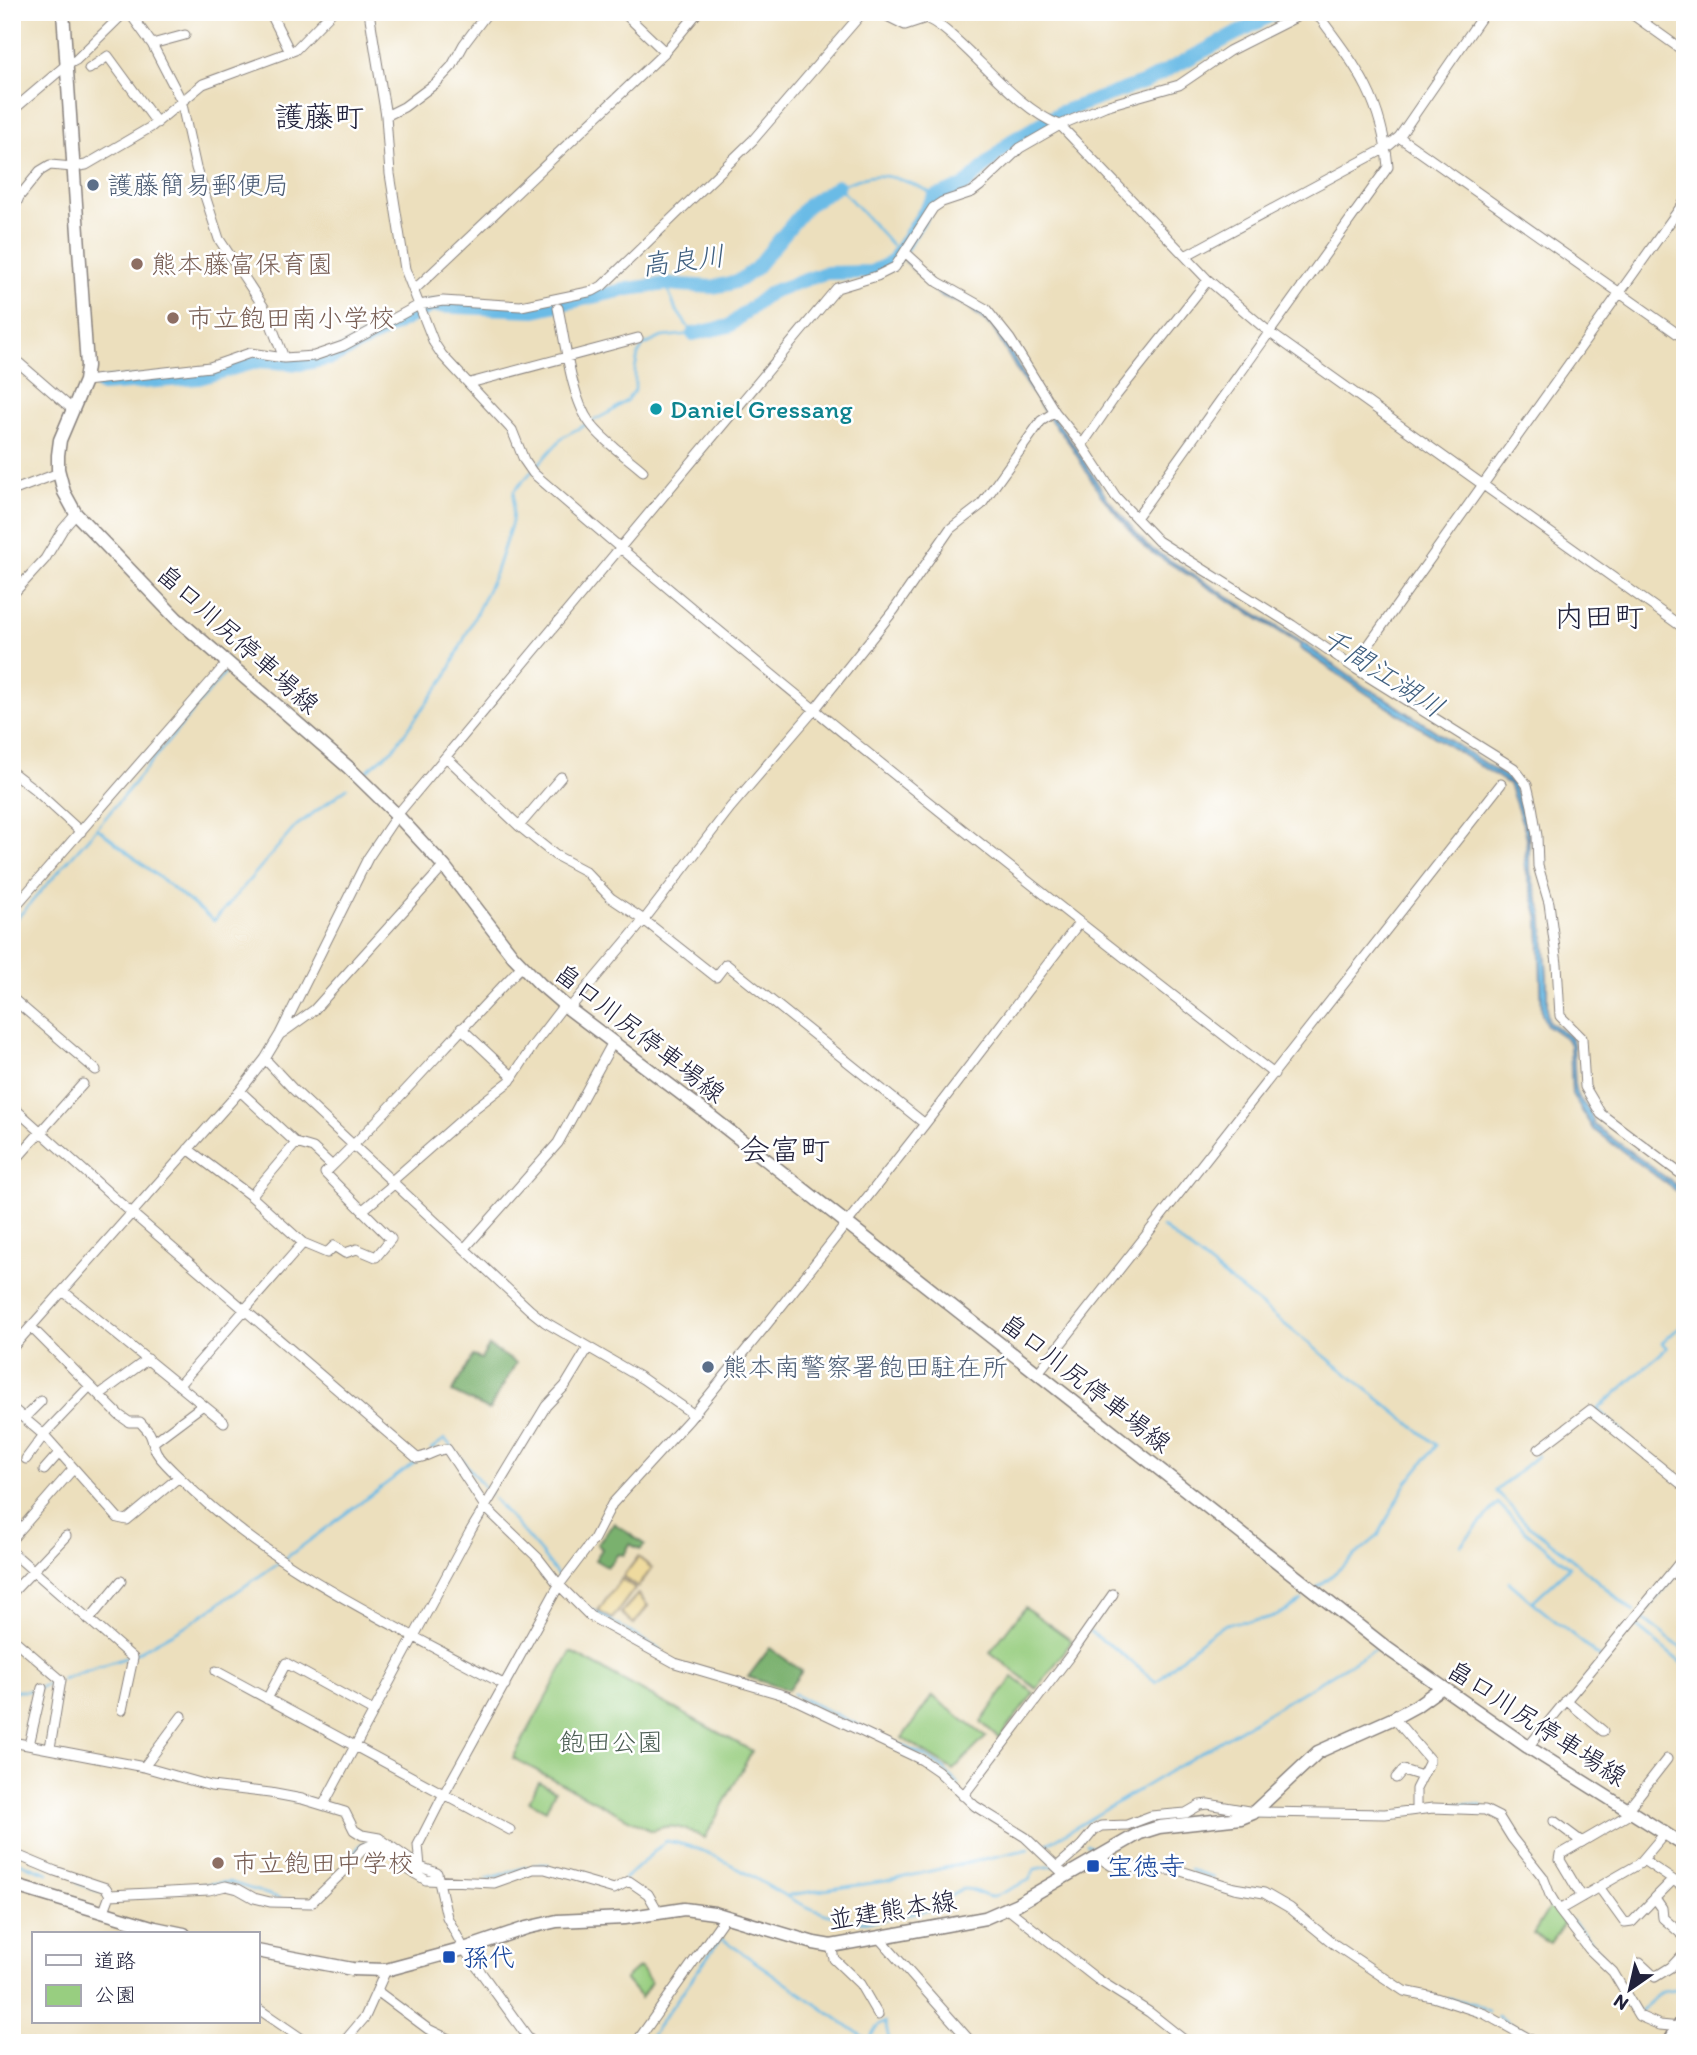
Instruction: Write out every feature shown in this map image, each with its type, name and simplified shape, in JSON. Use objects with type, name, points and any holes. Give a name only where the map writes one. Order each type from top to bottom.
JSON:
[{"type":"highway","points":[[1670,2043],[1682,2023]]},
{"type":"main road","name":"畠口川尻停車場線","points":[[63,12],[88,366],[85,382],[60,440],[59,472],[64,492],[76,514],[176,618],[348,767],[397,815],[444,866],[522,966],[566,1007],[1350,1621],[1441,1688],[1528,1747],[1685,1846]]},
{"type":"main road","name":"並建熊本線","points":[[259,1951],[352,1969],[386,1970],[556,1921],[601,1920],[684,1909],[725,1917],[831,1946],[985,1918],[1008,1909],[1057,1868],[1098,1857],[1140,1833],[1159,1827],[1233,1819],[1254,1812],[1318,1752],[1394,1718],[1441,1688]]},
{"type":"main road","points":[[12,1885],[104,1911],[156,1931]]},
{"type":"street","points":[[12,111],[65,66],[76,60],[127,12],[152,44],[181,100],[196,168],[219,239],[265,309],[285,358]]},
{"type":"street","points":[[270,12],[290,52]]},
{"type":"street","points":[[12,214],[19,197],[40,171],[50,165],[86,165],[156,123],[202,84],[290,52],[332,12]]},
{"type":"street","points":[[369,12],[386,116],[390,174],[405,269],[434,344],[513,429],[524,460],[531,470],[619,548],[815,709],[1079,923],[1274,1074]]},
{"type":"street","points":[[386,116],[404,107],[436,83],[452,66],[464,44],[488,12]]},
{"type":"street","points":[[623,12],[665,52]]},
{"type":"street","points":[[414,290],[665,52],[698,12]]},
{"type":"street","points":[[85,382],[210,367],[250,353],[285,358],[314,356],[344,346],[419,305],[443,301],[521,306],[593,291],[602,286],[753,140],[863,12]]},
{"type":"street","points":[[879,12],[905,25],[930,15],[1026,104],[1051,122],[1060,125],[1208,280],[1269,332],[1685,629]]},
{"type":"street","points":[[14,1341],[31,1327],[240,1091],[280,1034],[368,858],[397,815],[837,288],[889,272],[906,253],[933,208],[942,202],[972,192],[1020,148],[1060,125],[1105,106],[1179,85],[1229,51],[1308,12],[1321,19],[1368,86],[1381,119],[1388,167],[1136,518]]},
{"type":"street","points":[[1185,256],[1387,148],[1399,137],[1485,12]]},
{"type":"street","points":[[1629,12],[1685,52]]},
{"type":"street","points":[[152,44],[185,35]]},
{"type":"street","points":[[89,69],[107,57],[156,123]]},
{"type":"street","points":[[1399,137],[1685,339]]},
{"type":"street","points":[[1353,667],[1685,201]]},
{"type":"street","points":[[906,253],[938,282],[986,309],[1010,339],[1055,412],[1082,446],[1116,497],[1158,541],[1506,763],[1522,778],[1527,785],[1537,836],[1538,866],[1549,903],[1560,1016],[1582,1038],[1585,1087],[1601,1114],[1685,1177]]},
{"type":"street","points":[[1082,446],[1115,397],[1208,280]]},
{"type":"street","points":[[558,308],[579,401],[589,423],[643,471]]},
{"type":"street","points":[[470,383],[638,338]]},
{"type":"street","points":[[12,357],[72,409]]},
{"type":"street","points":[[363,1210],[513,1077],[534,1044],[645,920],[702,841],[815,709],[894,610],[950,528],[981,505],[1041,421],[1055,412]]},
{"type":"street","points":[[12,491],[59,472]]},
{"type":"street","points":[[12,594],[45,559],[63,529],[76,514]]},
{"type":"street","points":[[12,910],[227,663]]},
{"type":"street","points":[[446,757],[519,826],[555,855],[585,871],[611,898],[645,920],[716,977],[726,964],[925,1124]]},
{"type":"street","points":[[12,772],[80,832]]},
{"type":"street","points":[[519,826],[561,777]]},
{"type":"street","points":[[1037,1374],[1501,784]]},
{"type":"street","points":[[280,1034],[314,1010],[444,866]]},
{"type":"street","points":[[421,1867],[418,1844],[444,1794],[559,1585],[594,1539],[612,1504],[693,1414],[829,1247],[1079,923]]},
{"type":"street","points":[[188,1149],[251,1196],[303,1243],[327,1253],[334,1246],[345,1253],[357,1248],[376,1257],[391,1237],[325,1172],[354,1145],[522,966]]},
{"type":"street","points":[[12,998],[96,1070]]},
{"type":"street","points":[[461,1028],[513,1077]]},
{"type":"street","points":[[465,1248],[558,1143],[612,1042]]},
{"type":"street","points":[[265,1059],[293,1089],[530,1310],[545,1322],[643,1379],[693,1414]]},
{"type":"street","points":[[12,1164],[83,1084]]},
{"type":"street","points":[[240,1091],[296,1143],[313,1149],[332,1166]]},
{"type":"street","points":[[12,1106],[417,1458],[439,1449],[447,1449],[486,1508],[538,1558],[559,1585],[590,1616],[675,1663],[787,1696],[922,1760],[938,1771],[975,1806],[1025,1837],[1057,1868],[1101,1826],[1127,1825],[1151,1816],[1185,1814],[1200,1805],[1254,1812],[1385,1814],[1433,1808],[1485,1810],[1499,1817],[1543,1877],[1550,1895],[1589,1949],[1613,1972],[1639,2016],[1660,2025],[1682,2023]]},
{"type":"street","points":[[251,1196],[296,1143]]},
{"type":"street","points":[[179,1385],[303,1243]]},
{"type":"street","points":[[63,1290],[224,1422]]},
{"type":"street","points":[[31,1327],[125,1419],[129,1422],[140,1422],[155,1441],[155,1449],[179,1477],[228,1521],[289,1567],[334,1594],[505,1685]]},
{"type":"street","points":[[324,1804],[471,1530],[545,1406],[565,1386],[588,1348]]},
{"type":"street","points":[[99,1395],[148,1359]]},
{"type":"street","points":[[26,1459],[46,1432],[90,1386]]},
{"type":"street","points":[[24,1418],[41,1401]]},
{"type":"street","points":[[155,1441],[203,1405]]},
{"type":"street","points":[[12,1408],[45,1436],[118,1518],[124,1521],[179,1477]]},
{"type":"street","points":[[1539,1449],[1590,1410],[1685,1487]]},
{"type":"street","points":[[44,1470],[59,1453]]},
{"type":"street","points":[[12,1539],[73,1469]]},
{"type":"street","points":[[12,1593],[66,1536]]},
{"type":"street","points":[[12,1552],[133,1658],[122,1710]]},
{"type":"street","points":[[1528,1747],[1685,1556]]},
{"type":"street","points":[[89,1620],[121,1581]]},
{"type":"street","points":[[963,1796],[1069,1657],[1113,1594]]},
{"type":"street","points":[[12,1638],[61,1680],[50,1748]]},
{"type":"street","points":[[267,1699],[286,1663],[373,1711]]},
{"type":"street","points":[[216,1671],[510,1830]]},
{"type":"street","points":[[29,1745],[42,1688]]},
{"type":"street","points":[[1566,1700],[1603,1731]]},
{"type":"street","points":[[144,1767],[182,1716]]},
{"type":"street","points":[[1394,1718],[1429,1759],[1416,1789],[1416,1811]]},
{"type":"street","points":[[12,1742],[144,1767],[211,1786],[270,1793],[324,1804],[345,1812],[354,1830],[362,1835],[379,1838],[421,1867],[437,1873],[447,1917],[464,1949],[534,2043]]},
{"type":"street","points":[[1582,1897],[1560,1860],[1561,1854],[1630,1810],[1667,1759]]},
{"type":"street","points":[[1396,1778],[1403,1770],[1422,1776]]},
{"type":"street","points":[[1554,1821],[1583,1842]]},
{"type":"street","points":[[1562,1909],[1643,1860],[1666,1832]]},
{"type":"street","points":[[110,1895],[209,1890],[226,1886],[270,1902],[304,1905],[311,1903],[363,1848],[373,1844],[394,1856],[418,1876],[439,1882],[494,1883],[533,1869],[545,1869],[614,1889],[629,1881],[648,1894],[659,1913]]},
{"type":"street","points":[[12,1853],[107,1888],[110,1895],[104,1911]]},
{"type":"street","points":[[1098,1857],[1112,1866],[1181,1871],[1234,1888],[1264,1893],[1290,1908],[1334,1944],[1404,1991],[1433,1997],[1485,2014],[1537,2043]]},
{"type":"street","points":[[1643,1860],[1685,1888]]},
{"type":"street","points":[[1599,1888],[1625,1923],[1632,1922],[1673,1880]]},
{"type":"street","points":[[1655,1898],[1662,1908],[1663,1918],[1685,1937]]},
{"type":"street","points":[[1008,1909],[1097,1979],[1149,2012],[1188,2043]]},
{"type":"street","points":[[636,2043],[725,1917]]},
{"type":"street","points":[[879,1938],[972,2043]]},
{"type":"street","points":[[831,1946],[834,1959],[860,1984],[878,2015]]},
{"type":"street","points":[[1640,1963],[1655,1977],[1671,1967],[1685,1952]]},
{"type":"street","points":[[343,2043],[365,2017],[386,1970]]},
{"type":"street","points":[[377,1991],[428,2029],[457,2043]]},
{"type":"street","points":[[259,2009],[308,2043]]},
{"type":"green space","points":[[489,1346],[516,1363],[489,1410],[452,1392],[473,1356],[481,1359]]},
{"type":"green space","points":[[614,1523],[645,1545],[640,1550],[630,1544],[624,1555],[618,1554],[607,1567],[595,1560],[602,1549],[597,1544]]},
{"type":"green space","points":[[1025,1607],[1072,1641],[1037,1689],[990,1652]]},
{"type":"green space","points":[[770,1648],[802,1671],[788,1690],[748,1677]]},
{"type":"green space","name":"飽田公園","points":[[571,1652],[752,1751],[705,1838],[672,1826],[651,1831],[513,1758]]},
{"type":"green space","points":[[1013,1677],[1034,1693],[999,1738],[981,1722]]},
{"type":"green space","points":[[932,1696],[986,1737],[953,1770],[902,1738]]},
{"type":"green space","points":[[539,1782],[555,1791],[546,1810],[529,1801]]},
{"type":"green space","points":[[1552,1903],[1566,1921],[1550,1943],[1533,1934]]},
{"type":"green space","points":[[639,1967],[651,1982],[641,1998],[625,1979]]},
{"type":"sand","points":[[638,1557],[652,1568],[638,1587],[623,1577]]},
{"type":"sand","points":[[621,1579],[635,1588],[612,1619],[598,1611]]},
{"type":"sand","points":[[638,1594],[648,1606],[634,1624],[621,1613]]},
{"type":"water","points":[[907,258],[935,288],[972,306],[993,324],[1005,340],[1021,371],[1077,450],[1106,497],[1147,546],[1298,640],[1513,784],[1529,830],[1529,869],[1542,912],[1547,1015],[1549,1022],[1570,1037],[1573,1043],[1577,1096],[1590,1112],[1594,1125],[1685,1192],[1685,1197],[1593,1129],[1572,1094],[1570,1045],[1567,1039],[1547,1025],[1542,1014],[1539,918],[1525,865],[1527,838],[1509,784],[1366,693],[1300,648],[1301,645],[1145,548],[1100,494],[1070,444],[1018,372],[993,328],[967,306],[939,295],[905,261]]},
{"type":"waterway","name":"高良川","points":[[693,334],[729,326],[771,292],[825,273],[871,272],[892,262],[934,197],[964,186],[1011,141],[1061,112],[1145,82],[1277,12]]},
{"type":"waterway","name":"高良川","points":[[892,245],[838,186],[868,177],[885,176],[920,187],[934,197]]},
{"type":"waterway","name":"高良川","points":[[101,385],[199,378],[259,361],[300,364],[332,358],[431,306],[535,310],[628,289],[666,284],[712,287],[728,284],[740,280],[756,268],[808,205],[838,186]]},
{"type":"waterway","points":[[363,774],[393,749],[446,677],[495,574],[512,522],[514,491],[564,436],[612,411],[627,400],[635,390],[635,369],[643,346],[662,337],[693,334],[675,308],[666,284]]},
{"type":"waterway","points":[[12,924],[97,828],[226,671]]},
{"type":"waterway","points":[[97,828],[214,921],[296,826],[347,788]]},
{"type":"waterway","points":[[1162,1227],[1437,1445],[1406,1484],[1378,1536],[1317,1588]]},
{"type":"waterway","points":[[1596,1411],[1667,1348],[1662,1343],[1685,1322]]},
{"type":"waterway","points":[[1598,1410],[1622,1431]]},
{"type":"waterway","points":[[431,1449],[445,1439],[490,1494]]},
{"type":"waterway","points":[[1538,1455],[1496,1491],[1527,1524],[1634,1612]]},
{"type":"waterway","points":[[286,1558],[418,1460]]},
{"type":"waterway","points":[[494,1499],[561,1580]]},
{"type":"waterway","points":[[1461,1545],[1498,1503],[1524,1530],[1570,1567],[1532,1602],[1600,1657]]},
{"type":"waterway","points":[[62,1679],[131,1656],[189,1624],[280,1562]]},
{"type":"waterway","points":[[1641,1617],[1679,1571]]},
{"type":"waterway","points":[[1509,1582],[1532,1602]]},
{"type":"waterway","points":[[1090,1632],[1156,1682],[1197,1644],[1224,1625],[1272,1617],[1302,1600]]},
{"type":"waterway","points":[[587,1607],[662,1651]]},
{"type":"waterway","points":[[1642,1618],[1685,1651]]},
{"type":"waterway","points":[[1637,1623],[1635,1625],[1685,1666]]},
{"type":"waterway","points":[[1041,1848],[1375,1649]]},
{"type":"waterway","points":[[12,1691],[31,1691],[56,1681]]},
{"type":"waterway","points":[[792,1694],[926,1757],[943,1768],[959,1785]]},
{"type":"waterway","points":[[1450,1804],[1482,1806]]},
{"type":"waterway","points":[[1503,1817],[1517,1837]]},
{"type":"waterway","points":[[354,1854],[360,1845],[370,1841]]},
{"type":"waterway","points":[[624,1879],[666,1841],[690,1846],[712,1855],[800,1904],[848,1920],[871,1921],[932,1909],[955,1892],[964,1889],[994,1897],[1029,1880],[1035,1869],[1053,1866]]},
{"type":"waterway","points":[[1087,1844],[1100,1851]]},
{"type":"waterway","points":[[789,1895],[886,1881],[1029,1849]]},
{"type":"waterway","points":[[1109,1856],[1121,1863]]},
{"type":"waterway","points":[[13,1858],[48,1873]]},
{"type":"waterway","points":[[534,1865],[548,1865]]},
{"type":"waterway","points":[[487,1879],[527,1867]]},
{"type":"waterway","points":[[1190,1870],[1213,1877]]},
{"type":"waterway","points":[[167,1888],[229,1882],[279,1898]]},
{"type":"waterway","points":[[78,1883],[104,1893]]},
{"type":"waterway","points":[[1572,1920],[1602,1955]]},
{"type":"waterway","points":[[646,2043],[721,1938],[868,2040],[877,2027],[885,2022],[890,2043]]},
{"type":"waterway","points":[[1640,2011],[1662,1992],[1682,1989],[1685,1986]]},
{"type":"waterway","points":[[1448,1998],[1476,2004],[1488,2011]]},
{"type":"waterway","points":[[1497,2016],[1534,2037]]},
{"type":"place","name":"護藤簡易郵便局","points":[[93,185]]},
{"type":"place","name":"熊本藤富保育園","points":[[137,264]]},
{"type":"place","name":"市立飽田南小学校","points":[[173,318]]},
{"type":"place","name":"Daniel Gressang","points":[[656,409]]},
{"type":"place","name":"熊本南警察署飽田駐在所","points":[[708,1367]]},
{"type":"place","name":"市立飽田中学校","points":[[218,1863]]},
{"type":"place","name":"宝徳寺","points":[[1093,1866]]},
{"type":"place","name":"孫代","points":[[449,1957]]},
{"type":"district","name":"護藤町","points":[[319,116]]},
{"type":"district","name":"内田町","points":[[1599,616]]},
{"type":"district","name":"会富町","points":[[785,1149]]},
{"type":"water label","name":"千間江湖川","points":[[1383,672]]}]
